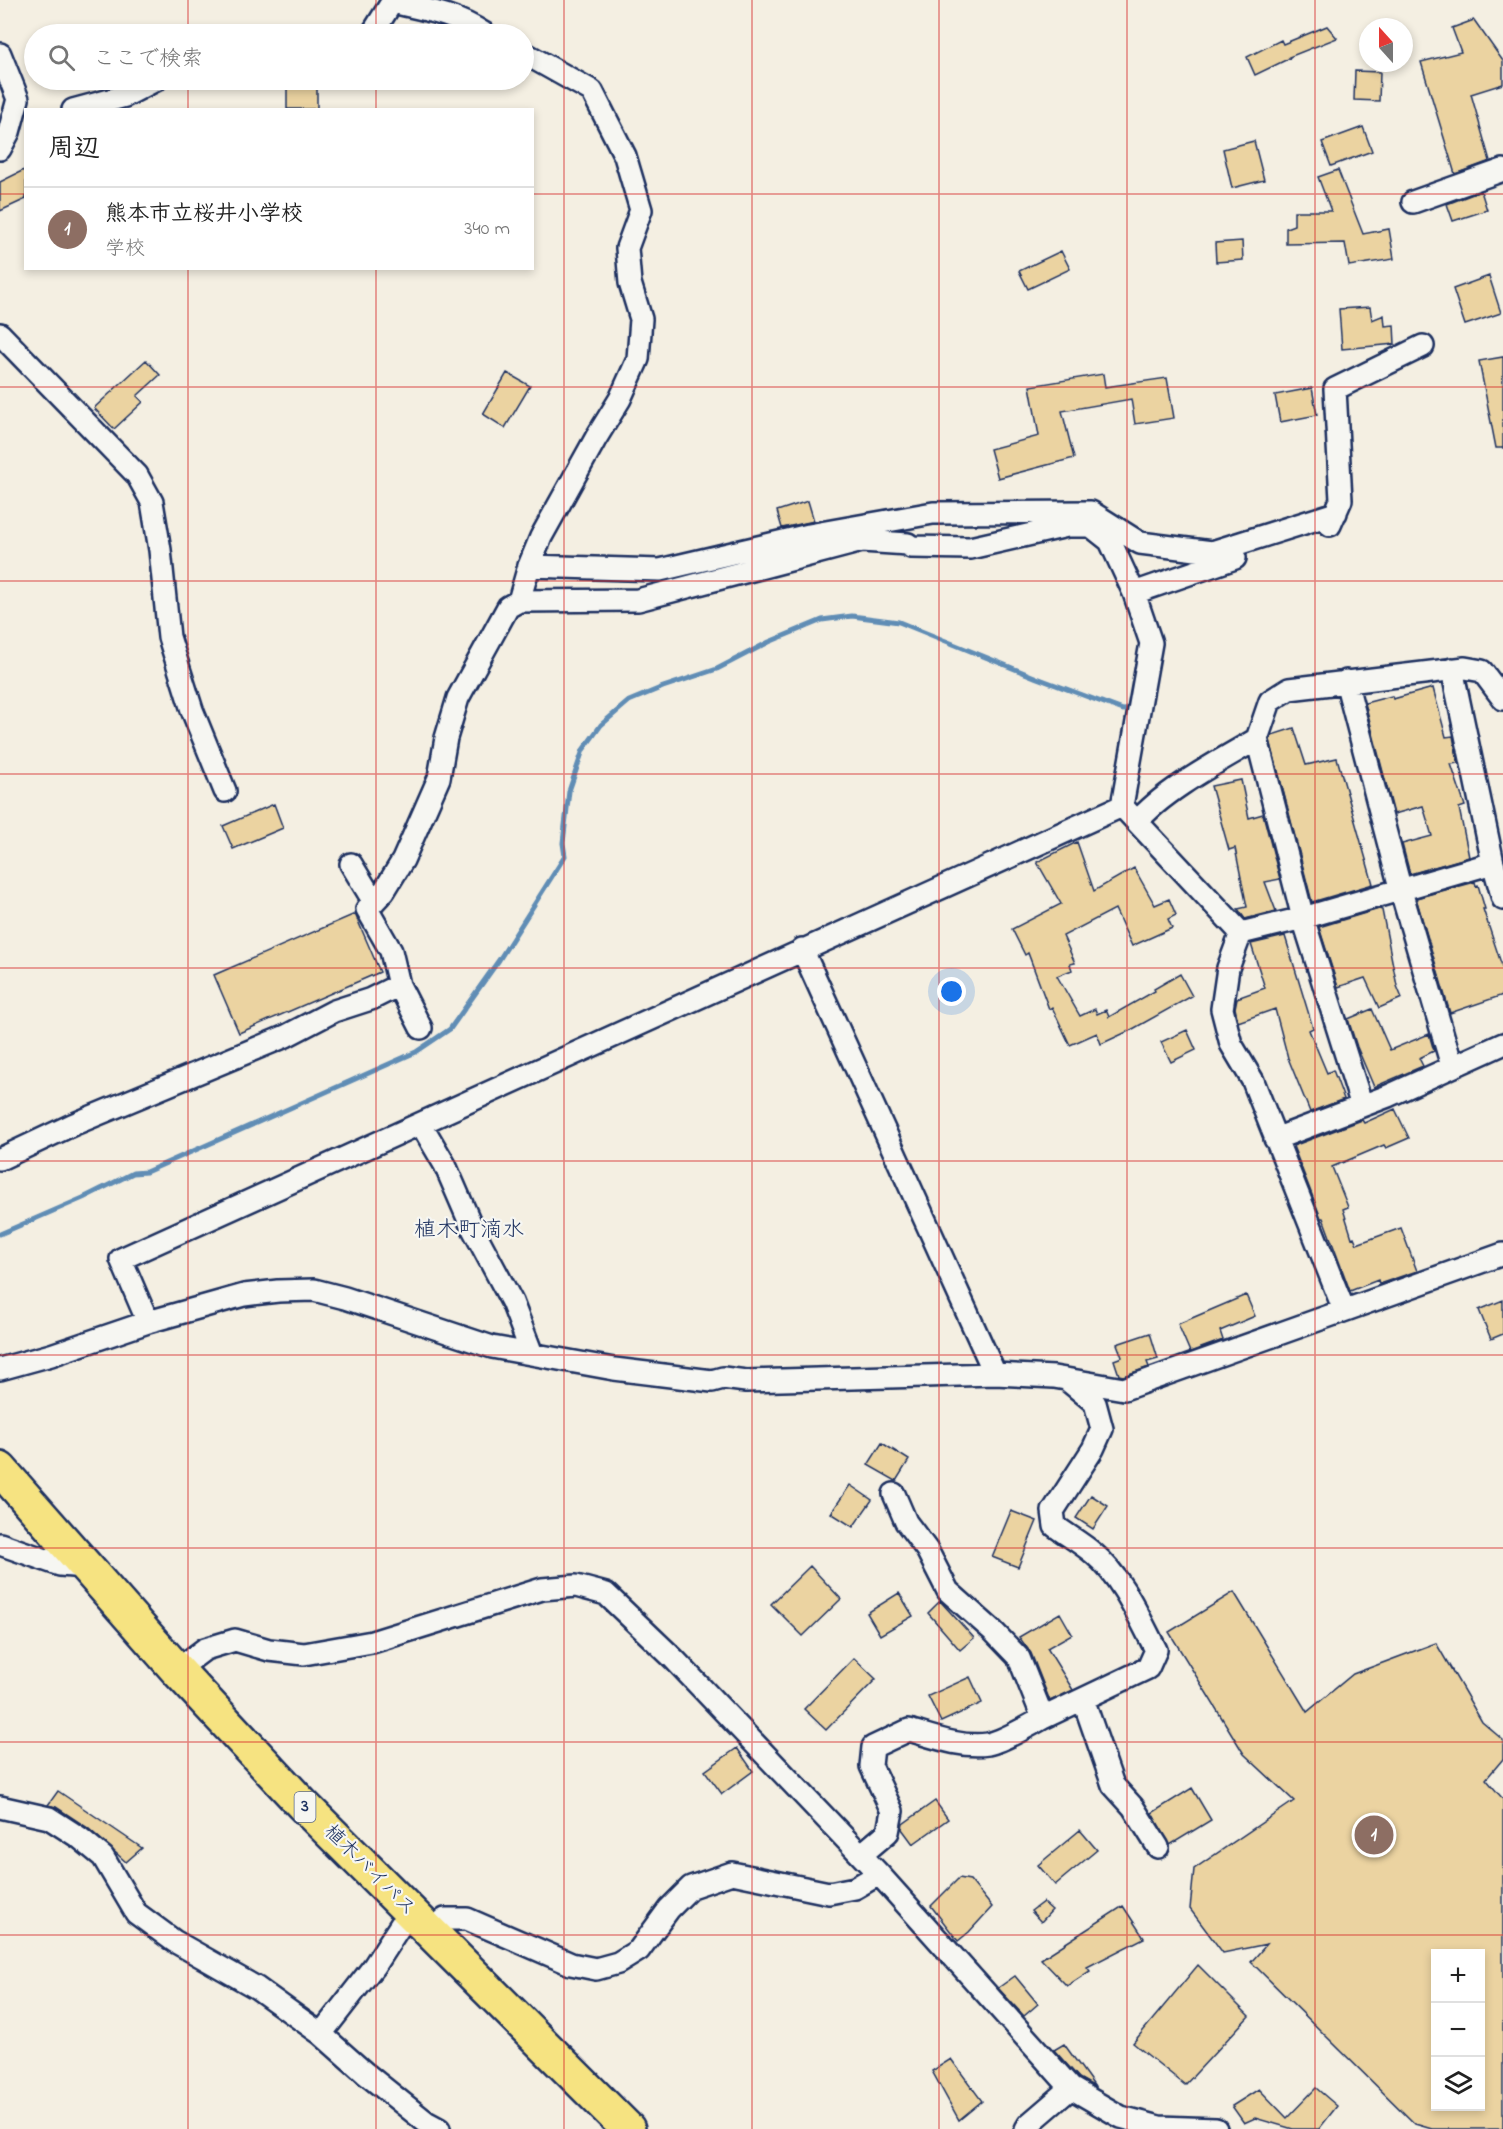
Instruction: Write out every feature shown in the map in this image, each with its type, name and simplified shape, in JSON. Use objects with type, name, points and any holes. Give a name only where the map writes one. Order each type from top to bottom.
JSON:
[{"type":"highway","name":"植木バイパス","points":[[0,1468],[177,1670],[302,1804],[628,2129]]},
{"type":"street","points":[[378,24],[392,1],[441,13],[469,24]]},
{"type":"street","points":[[0,54],[18,99],[12,136]]},
{"type":"street","points":[[519,601],[529,566],[542,537],[576,473],[620,399],[638,359],[641,319],[630,283],[627,248],[641,210],[625,156],[592,91],[534,59]]},
{"type":"street","points":[[80,108],[125,96],[137,90]]},
{"type":"street","points":[[1413,202],[1503,170]]},
{"type":"street","points":[[0,334],[137,475],[152,502],[170,637],[192,710],[225,791]]},
{"type":"street","points":[[1134,593],[1331,524],[1341,500],[1335,389],[1423,346]]},
{"type":"street","points":[[529,566],[660,570],[809,535],[933,513],[1091,512],[1140,543],[1212,552],[1336,513]]},
{"type":"street","points":[[421,1028],[399,985],[391,951],[367,909],[384,891],[403,860],[439,778],[446,738],[458,698],[508,607],[519,601],[638,600],[862,541],[908,544],[911,547],[970,548],[1067,526],[1091,526],[1110,541],[1134,593],[1151,643],[1122,806]]},
{"type":"street","points":[[1362,1106],[1303,918],[1257,739],[1270,701],[1289,689],[1465,668],[1482,671],[1503,699]]},
{"type":"street","points":[[1452,669],[1493,863],[1503,899]]},
{"type":"street","points":[[1346,681],[1401,891],[1452,1066]]},
{"type":"street","points":[[1137,822],[1145,813],[1197,774],[1257,739]]},
{"type":"street","points":[[1122,806],[1241,933]]},
{"type":"street","points":[[148,1322],[121,1259],[1122,806]]},
{"type":"street","points":[[1241,933],[1401,891],[1493,863]]},
{"type":"street","points":[[351,864],[374,902]]},
{"type":"street","points":[[1241,933],[1228,968],[1222,1009],[1231,1044],[1252,1080],[1344,1310]]},
{"type":"street","points":[[802,949],[995,1374]]},
{"type":"street","points":[[0,1159],[72,1125],[286,1036],[334,1011],[371,999],[399,985]]},
{"type":"street","points":[[1275,1139],[1362,1106],[1503,1044]]},
{"type":"street","points":[[421,1124],[445,1165],[471,1225],[512,1302],[532,1354]]},
{"type":"street","points":[[0,1370],[148,1322],[244,1295],[314,1290],[345,1298],[492,1347],[614,1369],[638,1370],[712,1381],[723,1378],[746,1381],[995,1374],[1066,1379],[1124,1389],[1503,1254]]},
{"type":"street","points":[[861,1855],[888,1832],[892,1811],[871,1766],[873,1747],[909,1730],[937,1739],[988,1744],[1148,1668],[1156,1650],[1133,1605],[1110,1571],[1094,1554],[1055,1526],[1053,1510],[1093,1449],[1102,1429],[1095,1403],[1066,1379]]},
{"type":"street","points":[[894,1494],[906,1522],[927,1550],[948,1591],[1019,1658],[1044,1718]]},
{"type":"street","points":[[0,1545],[60,1565],[85,1567]]},
{"type":"street","points":[[177,1670],[205,1649],[235,1640],[270,1650],[304,1654],[372,1642],[542,1588],[576,1586],[606,1594],[674,1659],[879,1874],[1071,2088],[1120,2117],[1159,2127],[1216,2129]]},
{"type":"street","points":[[1083,1699],[1113,1785],[1133,1807],[1158,1847]]},
{"type":"street","points":[[0,1807],[49,1818],[80,1838],[103,1857],[136,1913],[174,1941],[257,1988],[321,2034],[365,2073],[426,2122],[439,2129]]},
{"type":"street","points":[[321,2034],[374,1966],[419,1922],[467,1919],[571,1964],[596,1969],[618,1963],[639,1950],[669,1909],[691,1887],[732,1873],[830,1893],[855,1888],[879,1874]]},
{"type":"street","points":[[1026,2129],[1071,2088]]},
{"type":"building","points":[[1474,20],[1503,61],[1503,84],[1471,94],[1490,161],[1455,174],[1421,62],[1461,52],[1452,28]]},
{"type":"building","points":[[1327,26],[1337,38],[1289,57],[1255,75],[1247,57],[1281,40],[1283,44]]},
{"type":"building","points":[[1355,71],[1380,72],[1379,101],[1354,100]]},
{"type":"building","points":[[287,90],[317,90],[317,108],[287,108]]},
{"type":"building","points":[[1363,127],[1372,151],[1331,166],[1322,142]]},
{"type":"building","points":[[1254,141],[1264,180],[1232,188],[1223,149]]},
{"type":"building","points":[[24,170],[24,200],[0,211],[0,182]]},
{"type":"building","points":[[1338,170],[1363,234],[1389,229],[1394,259],[1349,266],[1345,243],[1286,244],[1286,228],[1294,225],[1294,211],[1331,211],[1318,177]]},
{"type":"building","points":[[1481,191],[1487,210],[1453,221],[1447,204]]},
{"type":"building","points":[[1242,241],[1243,260],[1216,262],[1215,243]]},
{"type":"building","points":[[1061,251],[1070,269],[1028,289],[1019,271]]},
{"type":"building","points":[[1489,276],[1501,313],[1465,325],[1453,289]]},
{"type":"building","points":[[1370,307],[1372,320],[1384,315],[1385,326],[1394,325],[1395,344],[1342,349],[1339,309]]},
{"type":"building","points":[[1503,357],[1503,448],[1496,448],[1479,361]]},
{"type":"building","points":[[146,360],[160,375],[137,396],[143,402],[114,429],[94,408]]},
{"type":"building","points":[[507,373],[530,386],[505,428],[483,414]]},
{"type":"building","points":[[1103,374],[1105,387],[1167,378],[1174,418],[1135,424],[1131,399],[1062,411],[1074,458],[998,478],[990,449],[1039,436],[1030,386]]},
{"type":"building","points":[[1312,388],[1317,415],[1280,422],[1275,395]]},
{"type":"building","points":[[808,501],[814,521],[782,528],[777,511]]},
{"type":"building","points":[[1433,688],[1446,737],[1453,736],[1458,763],[1451,764],[1465,806],[1459,808],[1469,857],[1410,874],[1402,844],[1432,836],[1423,806],[1394,814],[1365,703],[1392,696],[1393,699]]},
{"type":"building","points":[[1294,728],[1306,765],[1337,758],[1373,884],[1312,902],[1270,740],[1272,735]]},
{"type":"building","points":[[1241,780],[1249,818],[1263,814],[1280,879],[1265,882],[1276,911],[1245,919],[1238,909],[1247,907],[1235,848],[1229,850],[1211,786]]},
{"type":"building","points":[[274,804],[283,828],[233,849],[223,826]]},
{"type":"building","points":[[1077,842],[1094,891],[1134,868],[1155,905],[1169,899],[1176,915],[1168,919],[1172,928],[1132,946],[1115,909],[1063,936],[1075,963],[1070,964],[1072,970],[1057,976],[1080,1016],[1095,1009],[1097,1014],[1106,1010],[1109,1017],[1180,974],[1192,996],[1101,1044],[1097,1033],[1070,1045],[1052,1007],[1049,1009],[1028,953],[1025,955],[1012,929],[1061,904],[1037,862]]},
{"type":"building","points":[[1475,882],[1476,886],[1478,885],[1485,909],[1483,909],[1503,969],[1503,995],[1450,1013],[1416,898]]},
{"type":"building","points":[[1382,910],[1397,986],[1402,998],[1379,1008],[1365,978],[1338,987],[1319,927]]},
{"type":"building","points":[[355,914],[380,972],[239,1033],[214,975]]},
{"type":"building","points":[[1285,936],[1313,1028],[1309,1030],[1327,1073],[1333,1070],[1344,1099],[1310,1112],[1288,1058],[1275,1009],[1238,1022],[1235,1008],[1237,998],[1265,988],[1251,944]]},
{"type":"building","points":[[1372,1009],[1390,1050],[1429,1034],[1434,1051],[1419,1058],[1423,1066],[1374,1087],[1348,1019]]},
{"type":"building","points":[[1187,1030],[1196,1050],[1171,1062],[1161,1042]]},
{"type":"building","points":[[1395,1109],[1409,1138],[1386,1148],[1384,1145],[1332,1167],[1348,1207],[1343,1209],[1352,1238],[1354,1237],[1357,1244],[1401,1228],[1417,1271],[1379,1284],[1378,1280],[1350,1291],[1293,1146],[1362,1120],[1364,1123]]},
{"type":"building","points":[[1246,1295],[1255,1316],[1220,1331],[1223,1340],[1190,1352],[1178,1324]]},
{"type":"building","points":[[1503,1300],[1503,1334],[1491,1339],[1479,1310]]},
{"type":"building","points":[[1150,1333],[1158,1359],[1147,1362],[1149,1367],[1123,1376],[1119,1375],[1114,1360],[1122,1357],[1117,1344]]},
{"type":"building","points":[[882,1443],[909,1460],[896,1481],[868,1465]]},
{"type":"building","points":[[850,1485],[872,1500],[853,1527],[831,1513]]},
{"type":"building","points":[[1091,1495],[1108,1506],[1093,1529],[1076,1518]]},
{"type":"building","points":[[1011,1511],[1037,1521],[1018,1567],[992,1557]]},
{"type":"building","points":[[810,1566],[841,1599],[803,1636],[771,1604]]},
{"type":"building","points":[[1234,1592],[1307,1712],[1353,1674],[1436,1643],[1482,1722],[1503,1740],[1503,1759],[1486,1779],[1503,1799],[1503,2129],[1432,2129],[1415,2124],[1251,1962],[1267,1944],[1223,1953],[1190,1909],[1194,1869],[1294,1801],[1244,1754],[1169,1632]]},
{"type":"building","points":[[899,1593],[913,1616],[880,1635],[867,1613]]},
{"type":"building","points":[[940,1601],[974,1638],[960,1650],[928,1613]]},
{"type":"building","points":[[1060,1613],[1072,1634],[1047,1648],[1073,1690],[1050,1701],[1031,1653],[1019,1637]]},
{"type":"building","points":[[854,1658],[876,1679],[826,1730],[804,1709]]},
{"type":"building","points":[[970,1677],[982,1703],[941,1722],[928,1696]]},
{"type":"building","points":[[737,1748],[753,1771],[722,1794],[705,1771]]},
{"type":"building","points":[[1192,1788],[1211,1820],[1170,1845],[1152,1813]]},
{"type":"building","points":[[58,1791],[142,1848],[126,1862],[88,1828],[56,1807],[48,1805]]},
{"type":"building","points":[[935,1801],[948,1819],[913,1844],[902,1829],[903,1824]]},
{"type":"building","points":[[1080,1830],[1097,1850],[1055,1885],[1038,1865]]},
{"type":"building","points":[[959,1878],[970,1880],[992,1907],[958,1941],[931,1906]]},
{"type":"building","points":[[1043,1902],[1052,1910],[1041,1922],[1031,1911]]},
{"type":"building","points":[[1123,1906],[1144,1938],[1087,1967],[1090,1971],[1067,1986],[1041,1959]]},
{"type":"building","points":[[1198,1965],[1249,2016],[1185,2085],[1133,2043]]},
{"type":"building","points":[[1015,1976],[1038,2004],[1024,2016],[998,1988]]},
{"type":"building","points":[[1064,2044],[1095,2087],[1079,2078],[1054,2050]]},
{"type":"building","points":[[951,2059],[982,2101],[959,2120],[932,2071]]},
{"type":"building","points":[[1316,2088],[1337,2106],[1319,2129],[1293,2129],[1255,2118],[1244,2123],[1232,2106],[1259,2089],[1287,2118]]},
{"type":"waterway","points":[[0,1234],[83,1198],[133,1173],[146,1172],[416,1052],[450,1029],[499,960],[565,856],[563,843],[569,791],[583,750],[601,725],[629,701],[717,669],[769,642],[822,620],[852,616],[899,622],[1123,710],[1133,709]]},
{"type":"place","name":"熊本市立桜井小学校","points":[[1374,1835]]},
{"type":"district","name":"植木町滴水","points":[[469,1231]]}]
